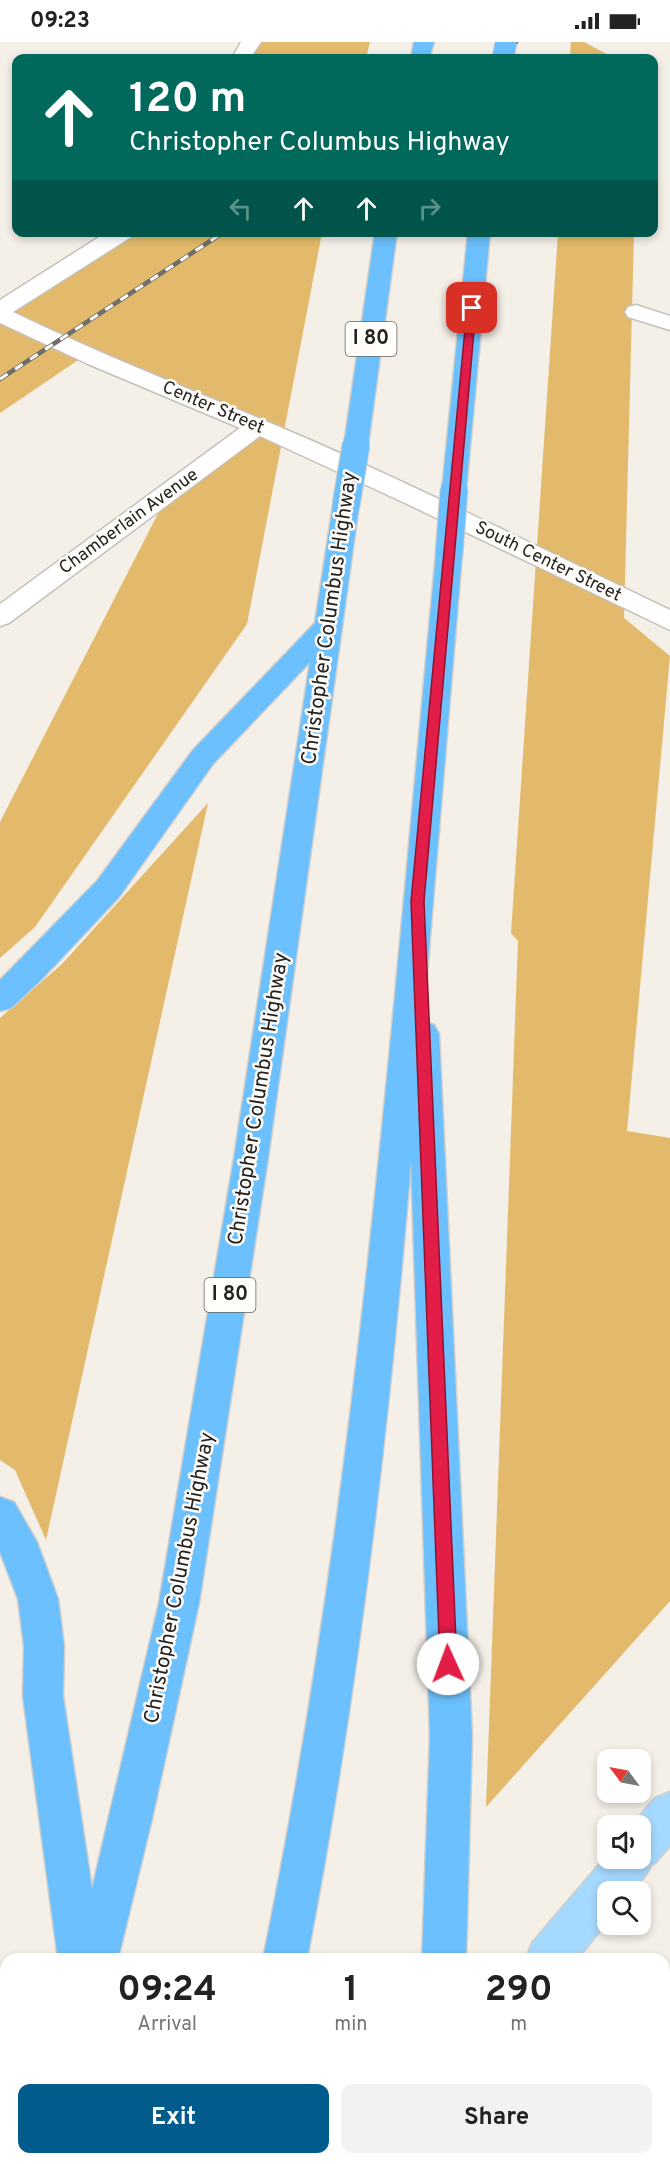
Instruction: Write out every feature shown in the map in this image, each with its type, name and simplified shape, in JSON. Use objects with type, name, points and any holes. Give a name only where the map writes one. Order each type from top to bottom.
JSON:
[{"type":"highway","name":"Christopher Columbus Highway","points":[[98,1953],[131,1819],[179,1603],[253,1146],[385,237]]},
{"type":"highway","points":[[286,1953],[308,1855],[342,1648],[365,1464],[479,237]]},
{"type":"highway","points":[[0,999],[30,972],[108,889],[203,757],[329,625]]},
{"type":"highway","points":[[417,901],[451,1736],[444,1953]]},
{"type":"highway","points":[[0,1515],[23,1555],[38,1599],[44,1646],[43,1696],[79,1953]]},
{"type":"main road","points":[[651,1835],[670,1813]]},
{"type":"main road","points":[[553,1953],[623,1869]]},
{"type":"street","points":[[0,312],[115,237]]},
{"type":"street","name":"Center Street","points":[[0,312],[56,343],[258,426],[426,503]]},
{"type":"street","points":[[636,312],[670,323]]},
{"type":"street","name":"Chamberlain Avenue","points":[[0,617],[258,426]]},
{"type":"street","name":"South Center Street","points":[[426,503],[670,621]]},
{"type":"shaded area","points":[[254,42],[370,42],[367,54],[246,54]]},
{"type":"shaded area","points":[[571,42],[584,42],[606,54],[570,54]]},
{"type":"shaded area","points":[[108,237],[321,237],[247,624],[35,927],[0,958],[0,822],[166,498],[254,426],[87,354],[0,413],[0,302]]},
{"type":"shaded area","points":[[558,237],[634,237],[624,618],[670,656],[627,1131],[670,1138],[670,1601],[486,1807],[518,941],[511,933]]},
{"type":"shaded area","points":[[208,803],[46,1540],[15,1470],[0,1460],[0,1018],[62,964]]},
{"type":"railway","points":[[497,54],[516,42]]},
{"type":"railway","points":[[0,379],[216,237]]},
{"type":"route","points":[[448,1664],[417,901],[472,308]]}]
